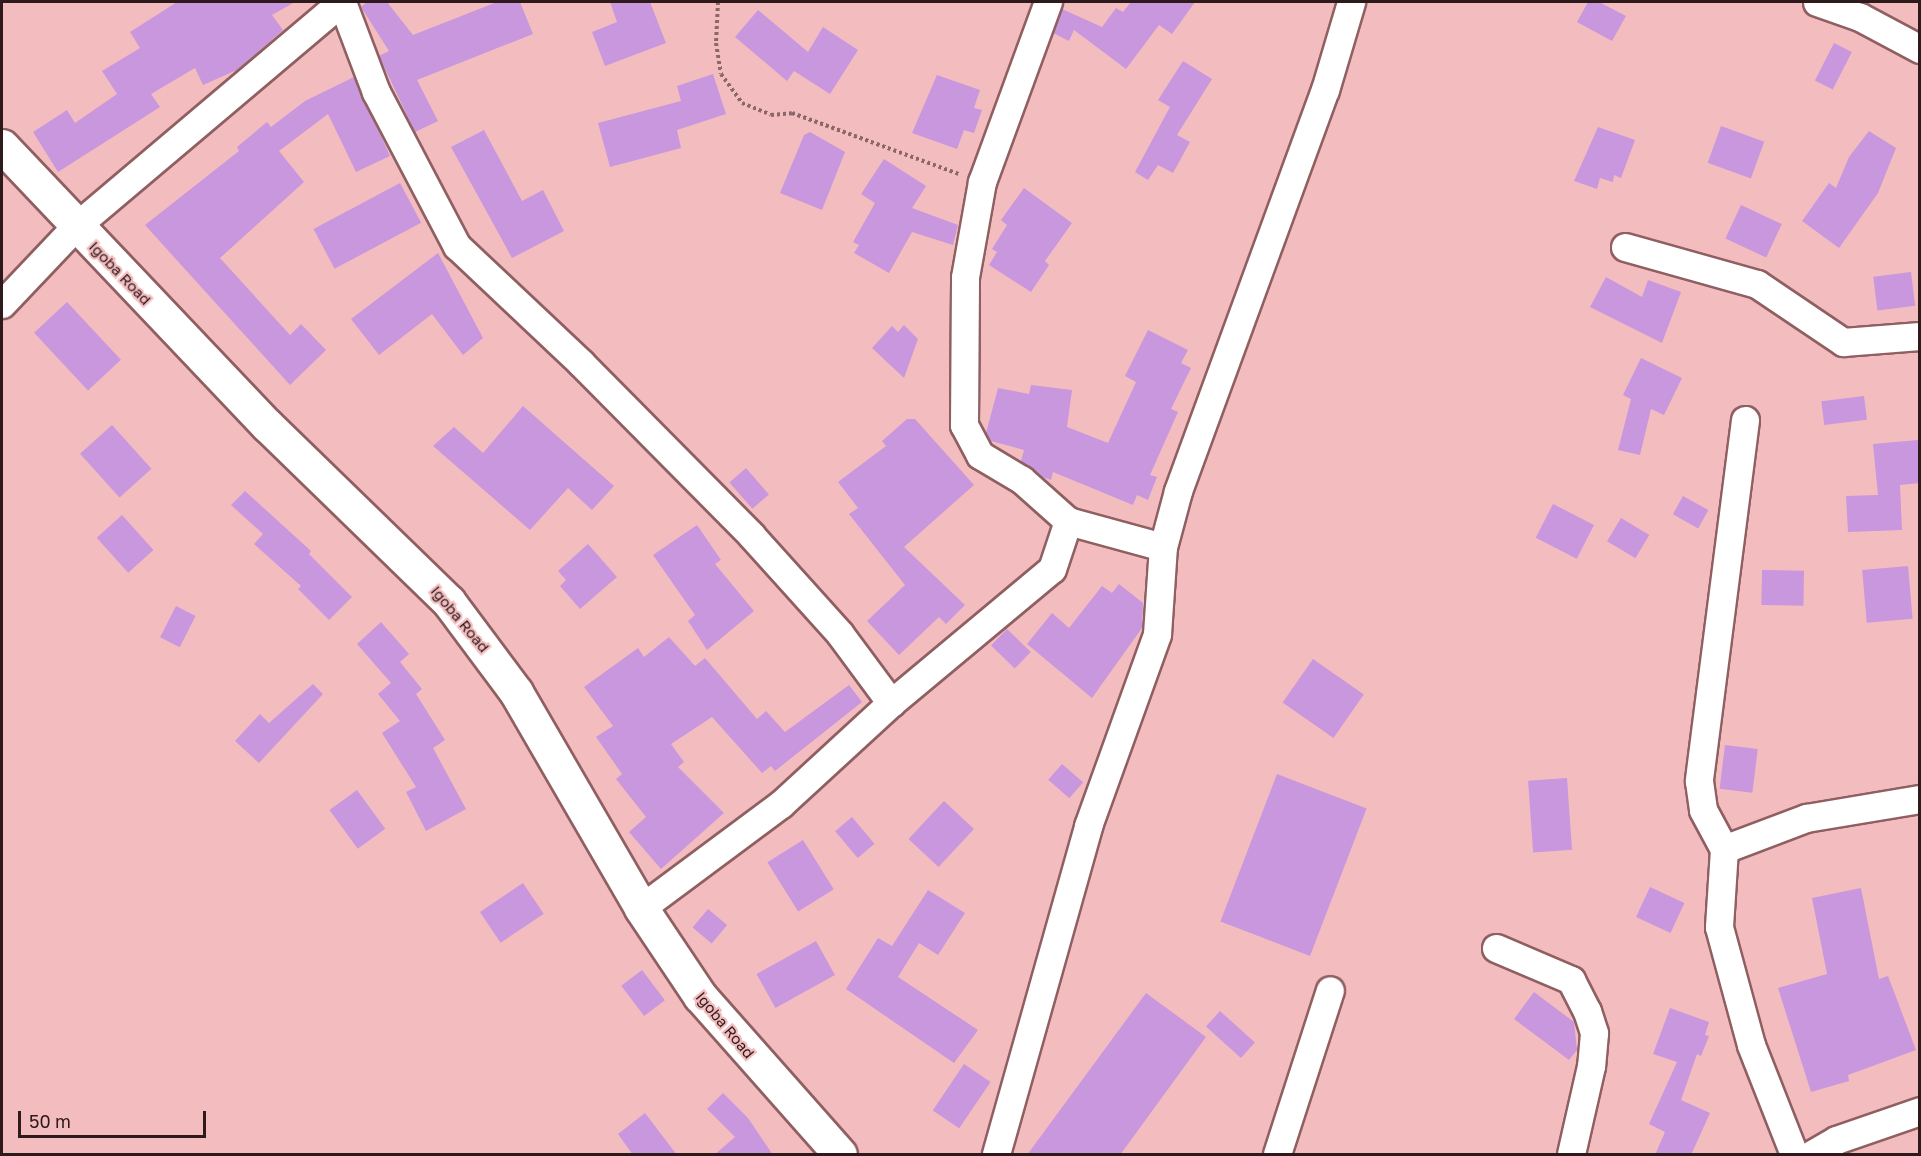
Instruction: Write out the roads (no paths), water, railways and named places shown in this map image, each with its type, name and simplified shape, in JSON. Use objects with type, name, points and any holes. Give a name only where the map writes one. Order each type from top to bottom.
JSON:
[{"type":"street","points":[[2,304],[75,227],[341,2],[376,92],[457,246],[581,363],[751,535],[840,634],[891,703]]},
{"type":"street","points":[[1048,2],[982,182],[965,277],[964,425],[980,455],[1022,480],[1068,520],[1163,547]]},
{"type":"street","points":[[996,1155],[1088,826],[1157,634],[1163,547],[1214,386],[1325,90],[1351,2]]},
{"type":"street","points":[[1817,2],[1860,17],[1920,49]]},
{"type":"street","name":"Igoba Road","points":[[2,146],[75,227],[268,426],[449,602],[516,692],[641,908],[700,996],[840,1155]]},
{"type":"street","points":[[1625,246],[1757,284],[1843,342],[1920,336]]},
{"type":"street","points":[[1745,420],[1699,781],[1703,810],[1724,849],[1719,927],[1751,1045],[1794,1155]]},
{"type":"street","points":[[641,908],[781,804],[891,703],[1040,584],[1052,569],[1068,520]]},
{"type":"street","points":[[1724,849],[1806,818],[1920,799]]},
{"type":"street","points":[[1496,948],[1571,981],[1587,1011],[1594,1033],[1591,1066],[1570,1155]]},
{"type":"street","points":[[1277,1155],[1330,990]]},
{"type":"street","points":[[1812,1155],[1836,1140],[1920,1111]]}]
